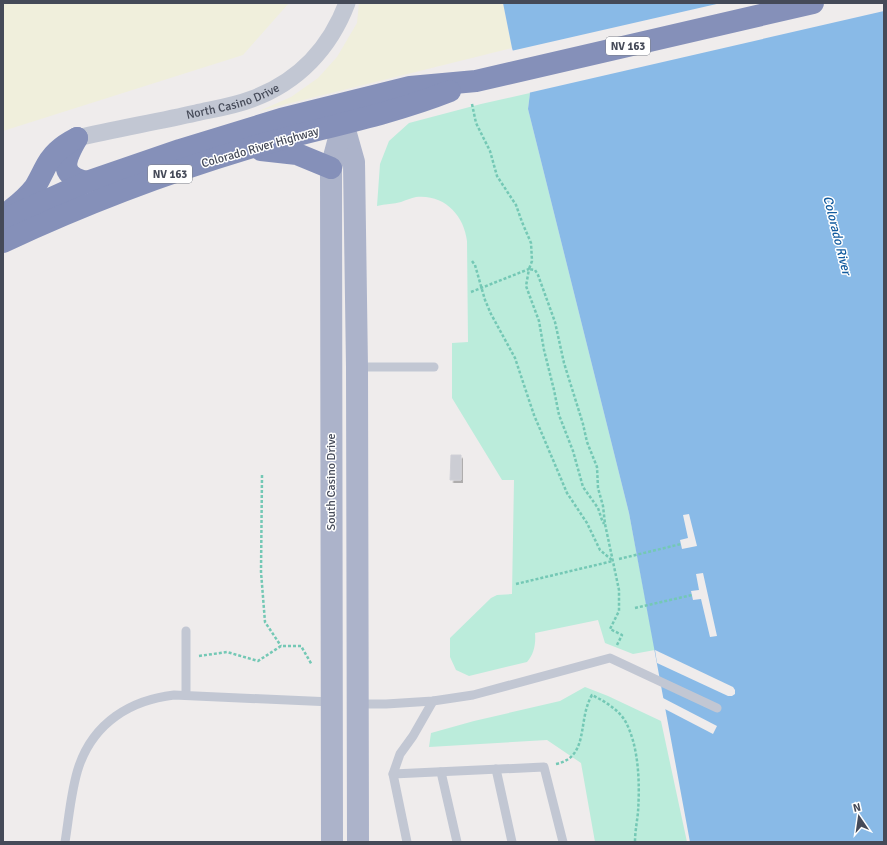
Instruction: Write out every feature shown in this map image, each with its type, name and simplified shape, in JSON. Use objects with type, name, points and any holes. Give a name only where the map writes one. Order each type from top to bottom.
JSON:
[{"type":"highway","name":"Colorado River Highway","points":[[3,242],[107,196],[246,149],[410,87],[476,81],[813,3]]},
{"type":"highway","name":"Colorado River Highway","points":[[3,220],[87,182],[233,133],[342,113]]},
{"type":"highway","points":[[77,138],[66,158],[67,170],[76,180],[87,182]]},
{"type":"highway","points":[[3,215],[18,204],[35,187],[50,158],[66,143],[77,138]]},
{"type":"highway","points":[[246,149],[297,154],[331,168]]},
{"type":"main road","name":"South Casino Drive","points":[[332,842],[331,168],[342,113]]},
{"type":"main road","points":[[342,113],[354,162],[357,367],[358,842]]},
{"type":"main road","points":[[332,702],[358,704]]},
{"type":"street","name":"North Casino Drive","points":[[77,138],[226,106],[251,100],[268,93],[284,84],[312,61],[334,32],[347,3]]},
{"type":"lane","points":[[357,367],[434,367]]},
{"type":"lane","points":[[186,631],[186,695]]},
{"type":"lane","points":[[358,704],[433,701],[473,695],[610,658],[717,708]]},
{"type":"lane","points":[[65,842],[75,779],[83,755],[97,734],[115,716],[137,703],[162,696],[186,695],[332,702]]},
{"type":"lane","points":[[408,842],[393,774],[400,754],[413,736],[433,701]]},
{"type":"lane","points":[[393,774],[544,767],[562,842]]},
{"type":"lane","points":[[496,769],[512,842]]},
{"type":"lane","points":[[441,772],[457,842]]},
{"type":"path","points":[[472,104],[476,123],[490,151],[497,176],[516,205],[531,243],[532,261],[526,286],[539,321],[560,421],[573,451],[583,487],[598,508],[605,524]]},
{"type":"path","points":[[472,261],[475,265],[490,314],[515,358],[534,415],[566,493],[587,523],[600,550],[613,561]]},
{"type":"path","points":[[471,292],[529,269],[535,270],[538,275],[555,322],[572,391],[581,417],[587,442],[597,467],[598,488],[620,590],[619,611],[610,629],[622,635],[617,645]]},
{"type":"path","points":[[262,475],[261,572],[265,622],[280,646]]},
{"type":"path","points":[[619,559],[681,544]]},
{"type":"path","points":[[516,584],[613,561]]},
{"type":"path","points":[[635,608],[692,595]]},
{"type":"path","points":[[187,658],[227,652],[258,661],[280,646],[301,646],[312,665]]},
{"type":"path","points":[[544,767],[564,763],[574,755],[579,747],[588,702],[592,695],[606,702],[623,718],[633,744],[637,767],[638,789],[635,842]]},
{"type":"green space","points":[[530,93],[528,109],[629,513],[655,650],[633,654],[605,643],[598,620],[535,633],[534,649],[527,662],[469,676],[456,670],[450,657],[450,638],[491,598],[497,595],[512,594],[514,480],[502,480],[452,398],[452,343],[468,342],[467,241],[462,223],[451,208],[435,199],[426,197],[416,197],[398,203],[377,206],[380,164],[389,141],[409,123]]},
{"type":"green space","points":[[585,687],[661,721],[687,842],[595,842],[581,763],[547,740],[429,747],[431,733],[474,721],[560,701]]},
{"type":"sand","points":[[3,3],[289,3],[243,55],[3,131]]},
{"type":"sand","points":[[359,3],[503,3],[512,48],[259,111],[291,97],[318,78],[337,57],[357,23]]},
{"type":"water","name":"Colorado River","points":[[503,3],[884,3],[884,842],[690,842],[629,513],[528,109],[530,93],[519,71],[512,48]]},
{"type":"pier","points":[[721,3],[884,3],[884,11],[528,93],[517,72],[511,51]]},
{"type":"pier","points":[[689,514],[697,546],[682,549],[680,540],[688,538],[683,515]]},
{"type":"pier","points":[[703,573],[717,636],[710,637],[701,599],[693,600],[691,591],[699,590],[696,574]]},
{"type":"pier","points":[[655,650],[733,687],[735,694],[728,696],[657,663]]},
{"type":"pier","points":[[661,697],[717,726],[713,734],[663,708]]},
{"type":"building","points":[[451,455],[461,455],[461,480],[450,480]]}]
